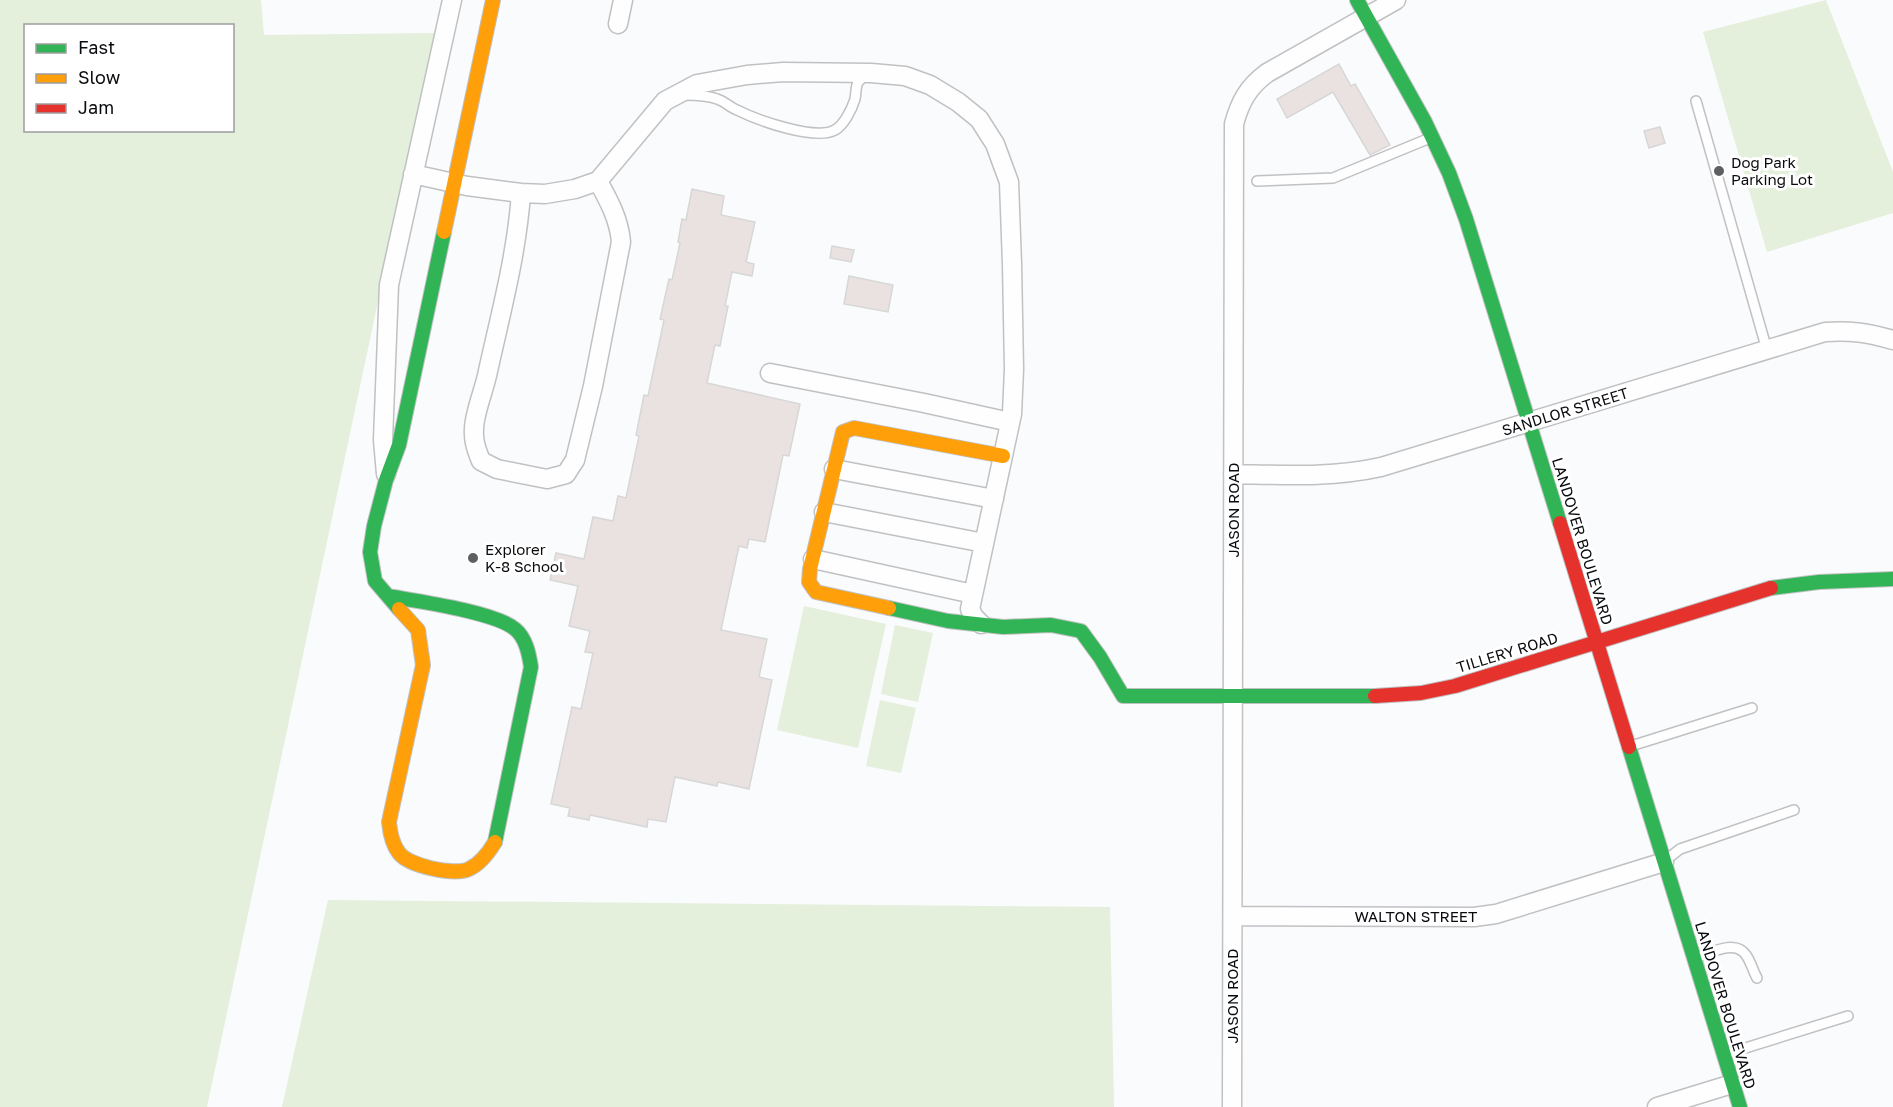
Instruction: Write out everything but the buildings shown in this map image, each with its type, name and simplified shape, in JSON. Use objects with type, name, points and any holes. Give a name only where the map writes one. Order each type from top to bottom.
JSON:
[{"type":"street","points":[[386,480],[383,440],[389,285],[452,0]]},
{"type":"street","points":[[388,596],[485,617],[514,627],[528,647],[531,667],[495,843],[479,863],[464,871],[443,871],[406,860],[390,836],[389,822],[423,665],[418,630],[388,596],[375,581],[370,552],[374,525],[386,480],[399,445],[493,0]]},
{"type":"street","points":[[618,24],[623,0]]},
{"type":"street","name":"LANDOVER BOULEVARD","points":[[1357,0],[1432,138],[1449,173],[1466,219],[1740,1107]]},
{"type":"street","name":"JASON ROAD","points":[[1232,1107],[1234,124],[1238,108],[1250,88],[1267,73],[1396,0]]},
{"type":"street","points":[[413,174],[453,183],[521,193],[545,194],[575,189],[598,181],[665,101],[697,84],[747,75],[783,72],[871,73],[905,76],[930,85],[958,102],[979,119],[995,144],[1009,182],[1014,369],[1010,422],[970,609],[981,624]]},
{"type":"street","points":[[521,193],[519,222],[508,279],[473,428],[481,461],[497,469],[547,479],[566,474],[575,460],[593,386],[621,242],[617,219],[598,181]]},
{"type":"street","name":"SANDLOR STREET","points":[[1233,474],[1327,476],[1381,467],[1825,332],[1845,330],[1864,332],[1893,340]]},
{"type":"street","points":[[770,374],[1010,422]]},
{"type":"street","points":[[981,624],[948,621],[816,592],[809,582],[843,432],[854,428],[1003,456]]},
{"type":"street","points":[[834,469],[994,499]]},
{"type":"street","points":[[824,512],[984,543]]},
{"type":"street","points":[[813,559],[973,594]]},
{"type":"street","name":"TILLERY ROAD","points":[[981,624],[1003,627],[1051,625],[1081,632],[1100,657],[1123,696],[1393,696],[1455,686],[1775,587],[1835,580],[1893,579]]},
{"type":"street","name":"WALTON STREET","points":[[1233,916],[1474,917],[1496,914],[1664,862]]},
{"type":"street","points":[[1657,1107],[1732,1084]]},
{"type":"lane","points":[[676,95],[696,95],[716,99],[771,124],[801,131],[824,133],[836,130],[846,119],[855,100],[856,86],[860,79],[871,73]]},
{"type":"lane","points":[[1696,101],[1767,350]]},
{"type":"lane","points":[[1257,181],[1333,178],[1432,138]]},
{"type":"lane","points":[[1629,747],[1752,708]]},
{"type":"lane","points":[[1664,862],[1680,849],[1794,810]]},
{"type":"lane","points":[[1694,958],[1727,947],[1737,948],[1745,953],[1757,978]]},
{"type":"lane","points":[[1724,1054],[1848,1016]]},
{"type":"green space","points":[[0,0],[261,0],[264,35],[435,33],[207,1107],[0,1107]]},
{"type":"green space","points":[[1826,0],[1893,172],[1893,213],[1767,252],[1703,32]]},
{"type":"green space","points":[[804,606],[886,624],[858,748],[777,730]]},
{"type":"green space","points":[[895,625],[933,633],[918,702],[881,694]]},
{"type":"green space","points":[[880,700],[916,708],[901,773],[866,766]]},
{"type":"green space","points":[[328,900],[1110,907],[1114,1107],[282,1107]]},
{"type":"traffic: fast","points":[[1357,0],[1425,122],[1449,173],[1466,219],[1560,523]]},
{"type":"traffic: fast","points":[[399,609],[375,581],[370,552],[386,480],[399,445],[444,232]]},
{"type":"traffic: fast","points":[[1771,588],[1819,582],[1893,579]]},
{"type":"traffic: fast","points":[[388,596],[491,617],[515,629],[524,642],[531,667],[495,842]]},
{"type":"traffic: fast","points":[[889,608],[948,621],[1003,627],[1051,625],[1081,631],[1100,657],[1123,696],[1375,696]]},
{"type":"traffic: fast","points":[[1629,747],[1740,1107]]},
{"type":"traffic: slow","points":[[444,232],[493,0]]},
{"type":"traffic: slow","points":[[889,608],[816,592],[809,582],[810,569],[843,432],[854,428],[1003,456]]},
{"type":"traffic: slow","points":[[399,609],[418,630],[423,665],[389,822],[393,842],[399,853],[412,862],[453,871],[473,867],[495,842]]},
{"type":"traffic: jam","points":[[1560,523],[1629,747]]},
{"type":"traffic: jam","points":[[1375,696],[1421,693],[1455,686],[1771,588]]},
{"type":"place","name":"Dog Park Parking Lot","points":[[1719,171]]},
{"type":"place","name":"Explorer K-8 School","points":[[473,558]]}]
